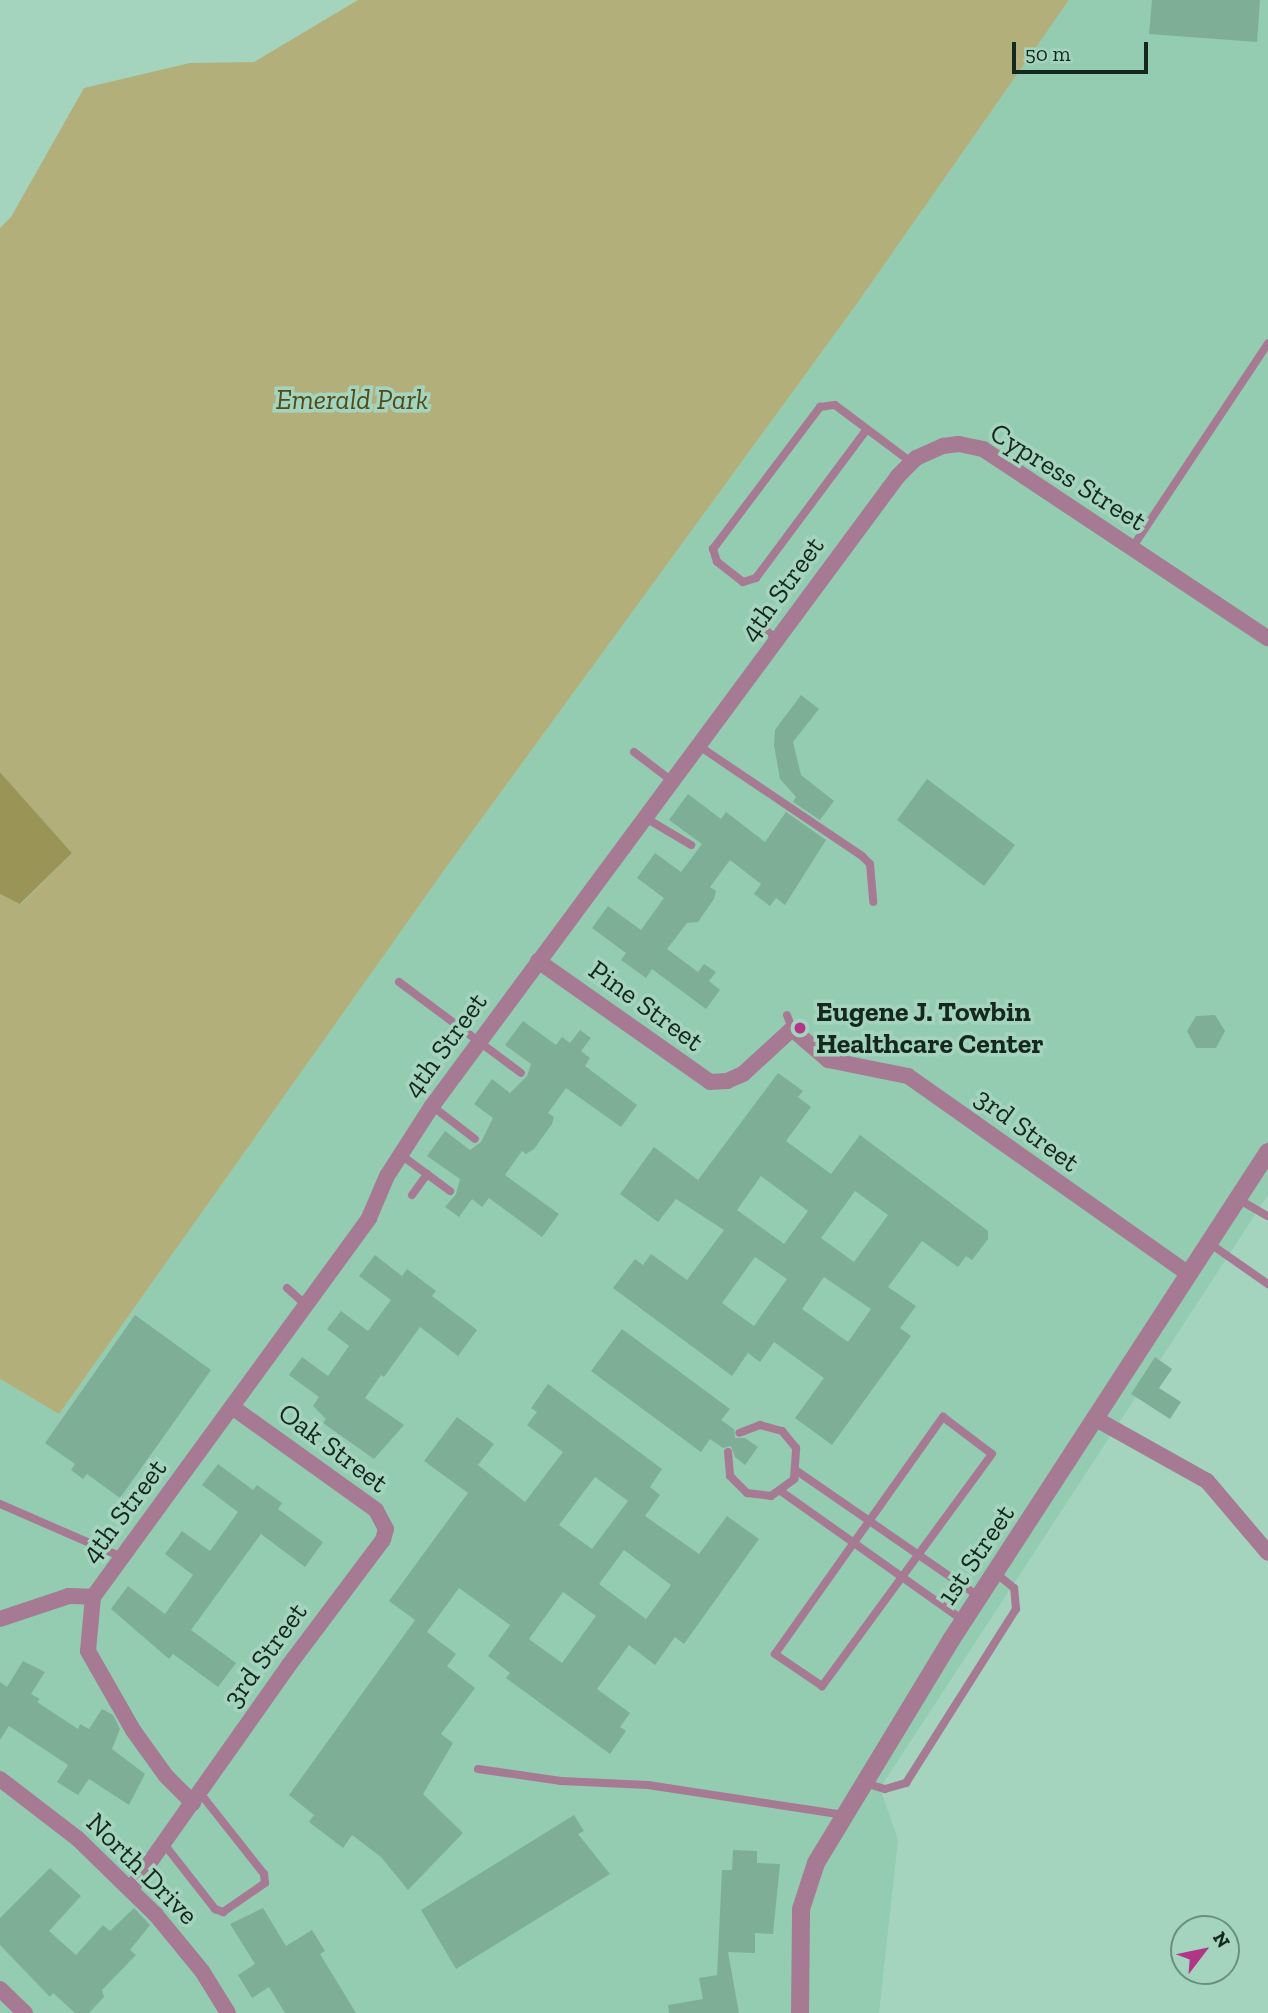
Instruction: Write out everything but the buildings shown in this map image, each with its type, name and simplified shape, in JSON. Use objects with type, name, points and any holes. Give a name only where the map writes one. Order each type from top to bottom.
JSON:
[{"type":"street","name":"Cypress Street","points":[[855,534],[911,462],[943,446],[974,446],[1268,638]]},
{"type":"street","name":"4th Street","points":[[93,1597],[369,1218],[401,1155],[432,1106],[855,534]]},
{"type":"street","name":"Pine Street","points":[[538,961],[694,1074],[710,1082],[727,1082]]},
{"type":"street","name":"3rd Street","points":[[727,1082],[743,1074],[790,1022],[828,1060],[908,1076],[1189,1274]]},
{"type":"street","name":"1st Street","points":[[800,2013],[799,1960],[805,1888],[843,1815],[964,1621],[1268,1152]]},
{"type":"street","name":"Oak Street","points":[[232,1407],[376,1510],[385,1523],[383,1540]]},
{"type":"street","points":[[1096,1419],[1207,1481],[1268,1553]]},
{"type":"street","name":"3rd Street","points":[[131,1889],[289,1665],[383,1540]]},
{"type":"street","points":[[0,1619],[69,1596],[93,1597],[86,1641],[101,1678],[166,1776],[197,1798]]},
{"type":"street","name":"North Drive","points":[[0,1779],[77,1838],[131,1889],[202,1971],[228,2013]]},
{"type":"street","points":[[0,1989],[24,2013]]},
{"type":"lane","points":[[1132,548],[1268,343]]},
{"type":"lane","points":[[867,429],[756,578],[743,582],[717,562],[713,549],[820,408],[835,405],[867,429],[911,462]]},
{"type":"lane","points":[[753,622],[778,639]]},
{"type":"lane","points":[[699,746],[863,856],[870,864],[873,902]]},
{"type":"lane","points":[[634,751],[672,780]]},
{"type":"lane","points":[[644,817],[691,845]]},
{"type":"lane","points":[[400,982],[521,1073]]},
{"type":"lane","points":[[432,1106],[475,1139]]},
{"type":"lane","points":[[401,1155],[450,1191]]},
{"type":"lane","points":[[412,1195],[427,1174]]},
{"type":"lane","points":[[1238,1199],[1267,1216]]},
{"type":"lane","points":[[1209,1243],[1268,1284]]},
{"type":"lane","points":[[287,1288],[306,1305]]},
{"type":"lane","points":[[943,1417],[992,1454],[822,1686],[775,1654],[869,1520],[943,1417]]},
{"type":"lane","points":[[728,1452],[730,1476],[747,1493],[771,1496],[782,1492],[797,1471],[796,1448],[782,1431],[760,1425],[739,1433]]},
{"type":"lane","points":[[797,1471],[981,1598]]},
{"type":"lane","points":[[782,1492],[964,1621]]},
{"type":"lane","points":[[0,1504],[123,1557]]},
{"type":"lane","points":[[862,1783],[885,1789],[906,1783],[1016,1609],[1014,1588],[997,1573]]},
{"type":"lane","points":[[478,1769],[561,1781],[649,1785],[843,1815]]},
{"type":"lane","points":[[164,1844],[215,1909],[223,1912],[265,1883],[264,1874],[197,1798]]},
{"type":"shaded area","name":"Eugene J. Towbin Healthcare Center","points":[[1069,0],[1268,0],[1268,1195],[880,1788],[898,1840],[879,2013],[0,2013],[0,1379],[59,1414],[450,862],[856,305]]},
{"type":"shaded area","points":[[0,772],[72,853],[20,904],[0,894]]},
{"type":"green space","name":"Emerald Park","points":[[358,0],[1069,0],[856,305],[450,862],[59,1414],[0,1379],[0,894],[21,904],[72,853],[0,772],[0,228],[11,217],[84,88],[190,63],[254,62]]},
{"type":"place","name":"Eugene J. Towbin Healthcare Center","points":[[800,1028]]}]
